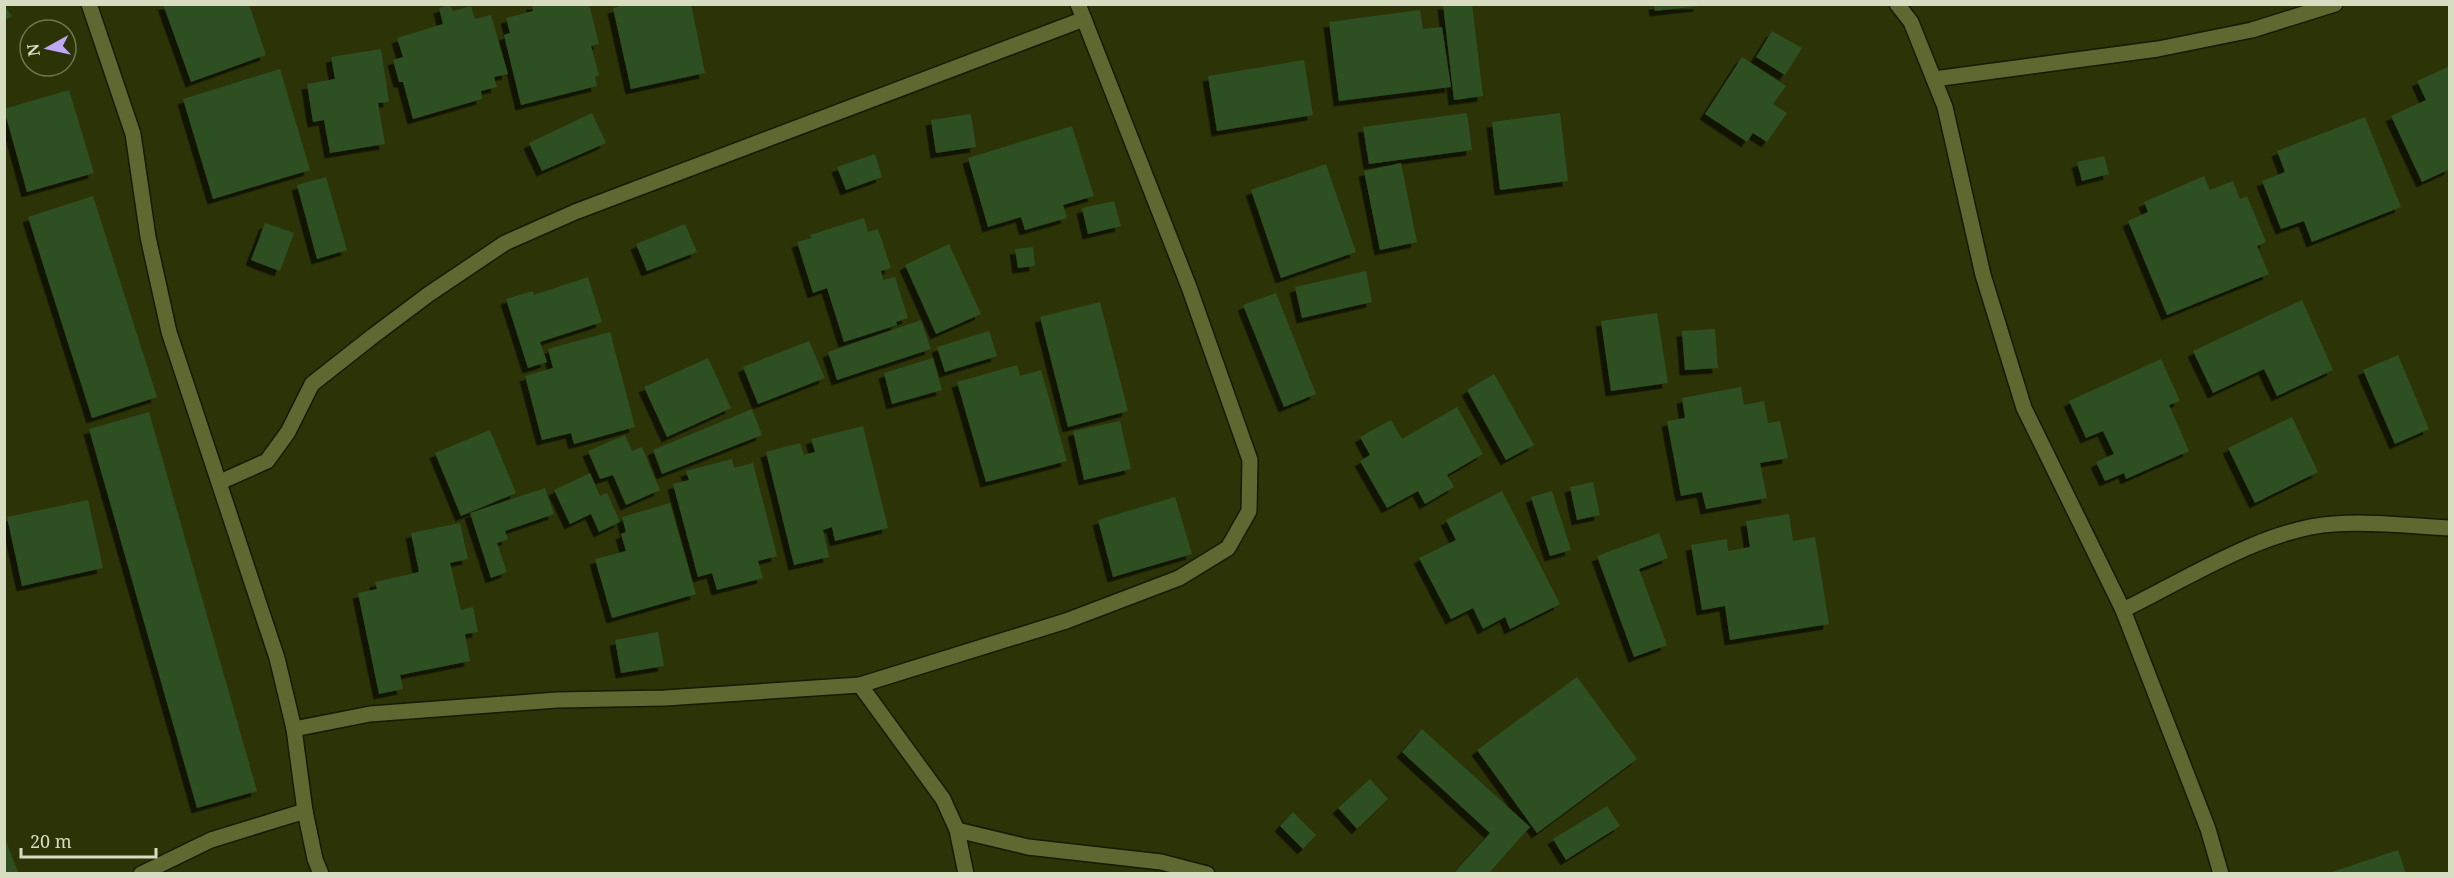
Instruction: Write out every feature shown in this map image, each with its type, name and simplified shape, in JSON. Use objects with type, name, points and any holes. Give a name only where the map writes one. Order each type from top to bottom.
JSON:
[{"type":"street","points":[[89,4],[133,134],[148,237],[169,332],[277,658],[294,729],[305,811],[315,859],[321,873]]},
{"type":"street","points":[[294,729],[370,714],[393,712],[557,700],[665,698],[860,685],[1066,621],[1179,578],[1228,548],[1249,511],[1250,460],[1189,286],[1078,4]]},
{"type":"street","points":[[1897,4],[1911,22],[1945,107],[1983,275],[2024,408],[2123,610],[2208,829],[2221,873]]},
{"type":"street","points":[[1934,79],[2158,49],[2252,30],[2335,4]]},
{"type":"street","points":[[220,482],[267,461],[288,432],[312,384],[429,294],[505,243],[575,212],[1084,19]]},
{"type":"street","points":[[2123,610],[2246,549],[2294,530],[2335,524],[2450,528]]},
{"type":"street","points":[[860,685],[943,799],[957,830],[966,873]]},
{"type":"street","points":[[141,873],[211,840],[305,811]]},
{"type":"street","points":[[957,830],[1028,847],[1161,862],[1207,873]]},
{"type":"building","points":[[4,4],[12,17],[4,20]]},
{"type":"building","points":[[163,4],[249,4],[266,55],[191,82]]},
{"type":"building","points":[[532,4],[589,4],[599,44],[591,46],[599,75],[595,77],[597,86],[521,105],[504,35],[510,33],[506,18],[533,11]]},
{"type":"building","points":[[629,4],[691,4],[705,73],[631,89],[613,8]]},
{"type":"building","points":[[1443,4],[1472,4],[1483,96],[1454,100]]},
{"type":"building","points":[[1654,4],[1699,4],[1699,6],[1655,11]]},
{"type":"building","points":[[450,5],[453,11],[471,6],[475,19],[491,15],[508,74],[494,77],[497,87],[481,91],[482,99],[413,119],[403,82],[399,82],[393,60],[403,57],[397,38],[443,24],[439,8]]},
{"type":"building","points":[[1420,10],[1423,29],[1442,27],[1451,87],[1339,101],[1329,22]]},
{"type":"building","points":[[1772,31],[1802,48],[1785,75],[1756,57]]},
{"type":"building","points":[[381,49],[389,102],[378,103],[385,144],[330,153],[324,120],[313,122],[307,84],[335,79],[331,57]]},
{"type":"building","points":[[1742,57],[1786,86],[1773,104],[1787,113],[1767,142],[1753,133],[1747,142],[1705,114]]},
{"type":"building","points":[[1304,60],[1313,115],[1217,131],[1208,76]]},
{"type":"building","points":[[2450,66],[2450,169],[2422,182],[2391,116],[2426,100],[2417,81]]},
{"type":"building","points":[[280,69],[310,170],[213,199],[183,99]]},
{"type":"building","points":[[69,90],[94,173],[27,192],[4,109]]},
{"type":"building","points":[[592,113],[606,143],[542,171],[529,143]]},
{"type":"building","points":[[1467,113],[1472,150],[1369,164],[1363,127]]},
{"type":"building","points":[[1560,113],[1568,181],[1500,190],[1492,122]]},
{"type":"building","points":[[971,114],[976,147],[936,153],[931,120]]},
{"type":"building","points":[[2365,117],[2401,207],[2312,242],[2304,221],[2281,229],[2262,181],[2285,172],[2277,151]]},
{"type":"building","points":[[1072,126],[1094,196],[1063,205],[1067,218],[1025,230],[1021,217],[988,227],[968,158]]},
{"type":"building","points":[[875,154],[882,177],[846,190],[837,167]]},
{"type":"building","points":[[2104,156],[2109,174],[2082,181],[2077,162]]},
{"type":"building","points":[[1401,163],[1417,242],[1380,250],[1364,171]]},
{"type":"building","points":[[1326,164],[1356,252],[1281,278],[1251,190]]},
{"type":"building","points":[[2204,176],[2210,190],[2233,181],[2240,199],[2247,196],[2266,242],[2257,246],[2269,274],[2167,315],[2128,221],[2148,212],[2144,202]]},
{"type":"building","points":[[326,177],[347,250],[317,259],[297,185]]},
{"type":"building","points":[[93,196],[157,397],[92,418],[28,217]]},
{"type":"building","points":[[1114,201],[1121,226],[1088,234],[1082,208]]},
{"type":"building","points":[[864,218],[868,232],[878,229],[891,268],[881,271],[883,280],[895,277],[908,318],[896,322],[897,325],[844,342],[827,288],[813,293],[797,242],[812,238],[810,235]]},
{"type":"building","points":[[265,223],[294,233],[280,271],[251,260]]},
{"type":"building","points":[[685,224],[697,252],[647,271],[636,244]]},
{"type":"building","points":[[949,244],[981,314],[936,334],[905,265]]},
{"type":"building","points":[[1033,247],[1035,266],[1018,268],[1015,249]]},
{"type":"building","points":[[1366,271],[1372,302],[1302,318],[1295,287]]},
{"type":"building","points":[[588,277],[602,322],[540,342],[547,362],[528,368],[506,299],[533,291],[534,295]]},
{"type":"building","points":[[1276,293],[1316,394],[1284,407],[1243,305]]},
{"type":"building","points":[[2302,300],[2333,370],[2277,396],[2264,369],[2213,393],[2193,351]]},
{"type":"building","points":[[1100,302],[1128,411],[1068,427],[1040,317]]},
{"type":"building","points":[[1657,313],[1668,383],[1611,391],[1601,321]]},
{"type":"building","points":[[921,320],[931,349],[837,380],[828,352]]},
{"type":"building","points":[[1715,329],[1718,368],[1685,370],[1682,331]]},
{"type":"building","points":[[989,331],[997,356],[945,372],[937,347]]},
{"type":"building","points":[[610,332],[635,427],[574,444],[571,433],[542,440],[525,376],[553,368],[548,349]]},
{"type":"building","points":[[809,341],[825,378],[758,404],[743,367]]},
{"type":"building","points":[[2398,355],[2429,429],[2395,444],[2363,370]]},
{"type":"building","points":[[708,358],[731,408],[667,437],[644,387]]},
{"type":"building","points":[[933,358],[942,390],[892,404],[884,373]]},
{"type":"building","points":[[2161,359],[2180,401],[2169,405],[2189,451],[2126,479],[2124,473],[2105,481],[2096,462],[2114,454],[2103,431],[2086,438],[2069,401]]},
{"type":"building","points":[[1017,365],[1020,376],[1041,370],[1067,461],[986,482],[957,382]]},
{"type":"building","points":[[1494,374],[1534,445],[1506,460],[1467,390]]},
{"type":"building","points":[[1741,387],[1744,405],[1764,401],[1768,423],[1780,421],[1788,458],[1760,463],[1767,498],[1706,509],[1702,492],[1681,496],[1667,421],[1685,418],[1682,398]]},
{"type":"building","points":[[1457,407],[1483,454],[1447,475],[1454,487],[1425,504],[1418,491],[1387,508],[1360,461],[1370,455],[1360,437],[1391,420],[1402,439]]},
{"type":"building","points":[[752,409],[762,435],[662,474],[653,450]]},
{"type":"building","points":[[149,412],[257,791],[197,808],[89,429]]},
{"type":"building","points":[[2292,417],[2318,472],[2255,503],[2228,448]]},
{"type":"building","points":[[1120,421],[1131,469],[1084,480],[1073,431]]},
{"type":"building","points":[[863,426],[888,528],[835,541],[832,527],[823,530],[829,557],[794,565],[766,452],[800,443],[804,455],[815,452],[811,439]]},
{"type":"building","points":[[490,430],[516,493],[461,516],[435,453]]},
{"type":"building","points":[[625,435],[632,451],[642,447],[660,490],[626,505],[613,475],[600,479],[588,451]]},
{"type":"building","points":[[732,459],[734,468],[753,463],[777,556],[758,561],[763,578],[717,590],[712,573],[698,577],[673,484],[689,480],[686,471]]},
{"type":"building","points":[[590,473],[600,496],[607,493],[620,522],[599,532],[591,514],[570,524],[554,490]]},
{"type":"building","points":[[1593,482],[1600,515],[1577,520],[1570,487]]},
{"type":"building","points":[[545,488],[554,514],[505,531],[508,539],[497,543],[507,572],[491,578],[470,513]]},
{"type":"building","points":[[1502,491],[1560,604],[1510,629],[1505,617],[1483,629],[1473,608],[1451,619],[1419,558],[1456,540],[1446,520]]},
{"type":"building","points":[[1552,491],[1571,550],[1550,556],[1531,497]]},
{"type":"building","points":[[1175,497],[1192,554],[1113,577],[1098,520]]},
{"type":"building","points":[[88,500],[103,568],[22,586],[7,517]]},
{"type":"building","points":[[670,503],[696,594],[612,618],[595,559],[626,551],[621,534],[626,532],[622,517]]},
{"type":"building","points":[[1789,514],[1793,541],[1815,537],[1829,624],[1730,640],[1725,606],[1702,610],[1691,545],[1727,539],[1728,551],[1750,547],[1746,521]]},
{"type":"building","points":[[460,523],[468,559],[450,563],[461,610],[473,607],[478,632],[465,634],[470,661],[400,675],[403,689],[379,694],[358,593],[377,589],[375,582],[419,572],[411,533]]},
{"type":"building","points":[[1659,533],[1668,558],[1639,569],[1667,645],[1634,657],[1597,556]]},
{"type":"building","points":[[658,632],[664,666],[621,673],[615,640]]},
{"type":"building","points":[[1577,677],[1637,759],[1537,833],[1477,750]]},
{"type":"building","points":[[1422,729],[1530,827],[1488,874],[1453,874],[1490,833],[1402,752]]},
{"type":"building","points":[[1370,779],[1388,799],[1357,829],[1338,808]]},
{"type":"building","points":[[1607,806],[1620,826],[1566,860],[1553,839]]},
{"type":"building","points":[[1293,812],[1316,835],[1303,849],[1280,826]]},
{"type":"building","points":[[5,839],[19,874],[5,874]]},
{"type":"building","points":[[2398,850],[2406,874],[2329,874],[2329,873]]}]
